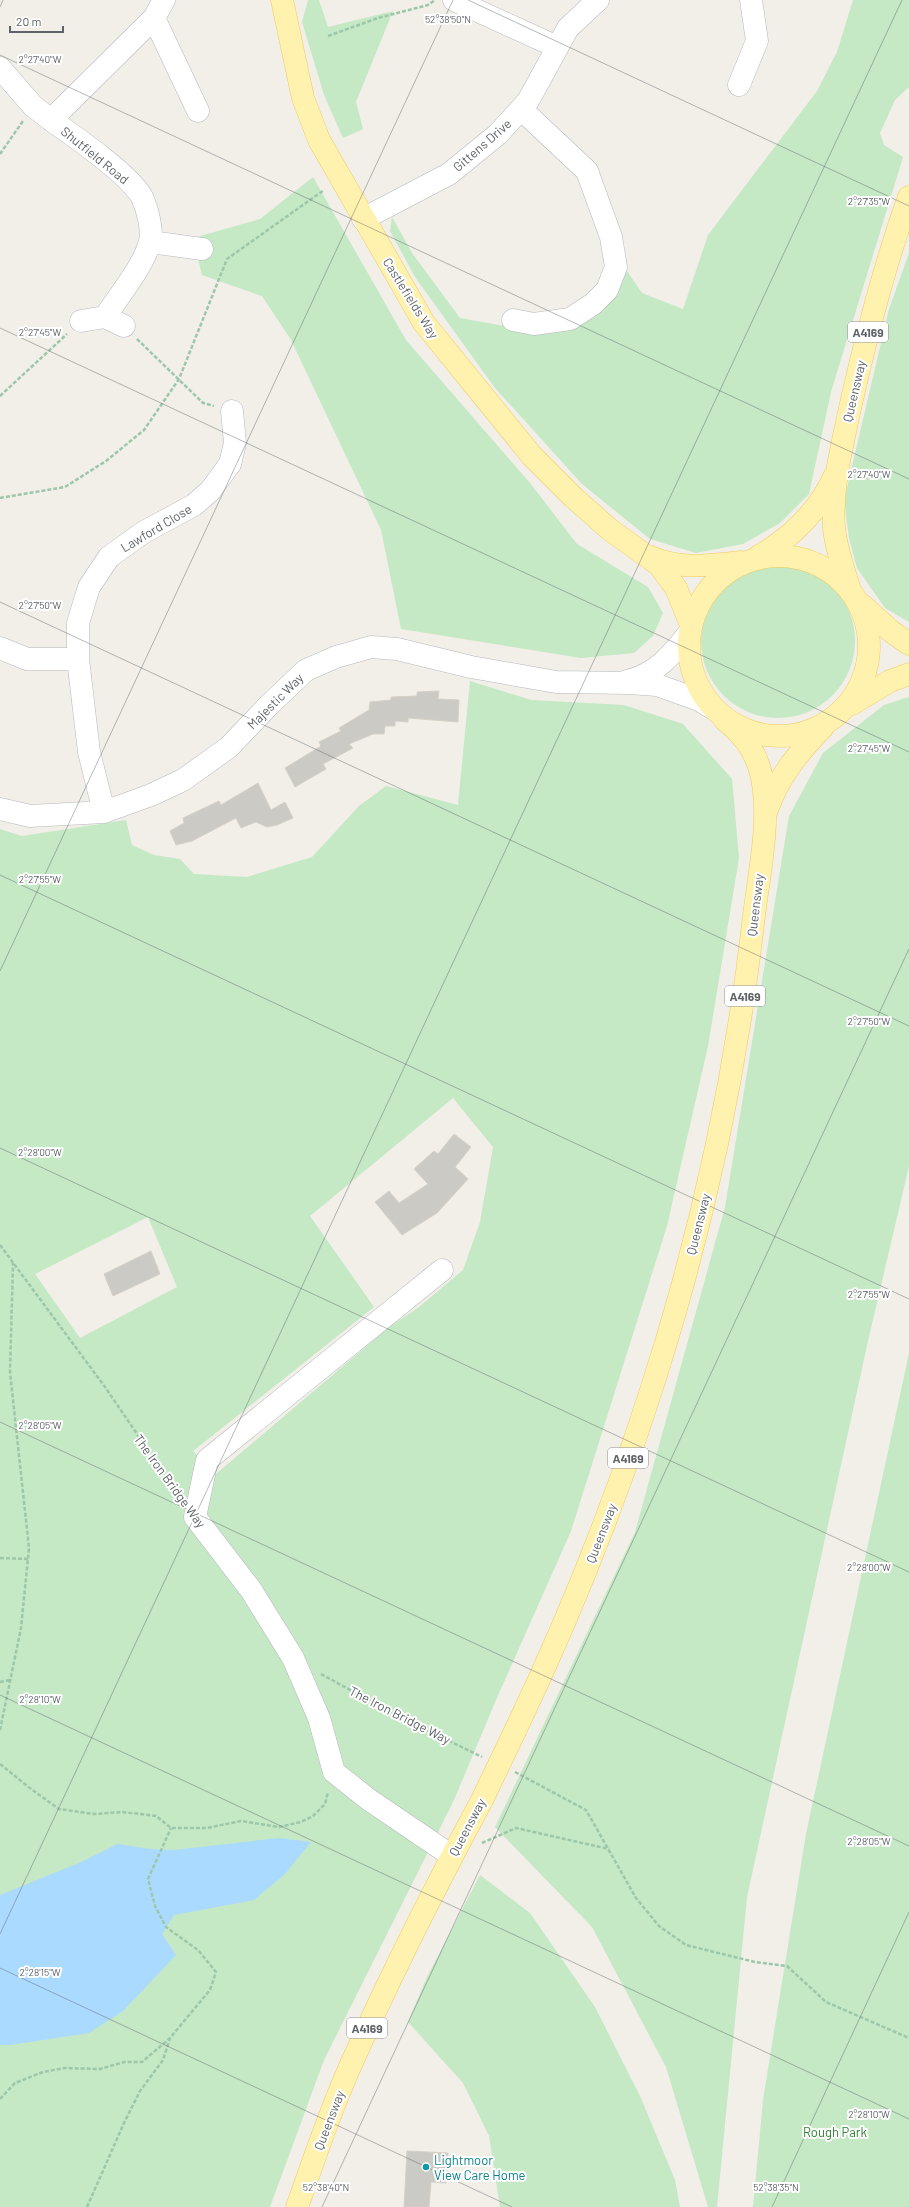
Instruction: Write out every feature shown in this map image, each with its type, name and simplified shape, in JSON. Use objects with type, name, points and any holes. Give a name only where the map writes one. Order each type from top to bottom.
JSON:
[{"type":"main road","name":"Castlefields Way","points":[[282,0],[306,105],[319,140],[424,323],[532,456],[609,529],[648,556],[658,565],[676,588],[690,629]]},
{"type":"main road","name":"Queensway","points":[[848,706],[863,682],[870,655],[868,627],[838,550],[834,527],[837,470],[873,313],[893,242],[909,197]]},
{"type":"main road","name":"Queensway","points":[[690,629],[702,598],[720,577],[779,545],[810,516],[830,485],[837,470]]},
{"type":"main road","name":"Castlefields Way","points":[[648,556],[674,565],[687,566],[749,560],[780,555],[806,559],[829,570],[854,594]]},
{"type":"main road","points":[[854,594],[892,632],[909,644]]},
{"type":"main road","points":[[690,629],[689,660],[697,686],[718,713],[748,732],[775,737],[802,734],[828,723],[848,706],[890,682],[909,674]]},
{"type":"main road","name":"Queensway","points":[[718,713],[739,732],[756,758],[763,783],[766,813]]},
{"type":"main road","name":"Queensway","points":[[297,2207],[325,2129],[357,2050],[452,1856],[482,1800],[555,1648],[599,1540],[649,1399],[682,1286],[710,1176],[746,991],[766,813],[771,797],[785,772],[828,723]]},
{"type":"street","points":[[454,0],[557,47]]},
{"type":"street","name":"Gittens Drive","points":[[363,219],[450,174],[498,134],[528,102],[568,28],[598,0]]},
{"type":"street","points":[[739,85],[757,41],[751,0]]},
{"type":"street","points":[[159,9],[198,111]]},
{"type":"street","name":"Shutfield Road","points":[[114,322],[146,254],[150,242],[151,235],[142,198],[130,182],[51,120],[159,9]]},
{"type":"street","points":[[0,68],[33,106],[51,120]]},
{"type":"street","points":[[513,320],[534,324],[570,319],[593,304],[607,290],[616,267],[611,237],[587,171],[521,109]]},
{"type":"street","points":[[150,242],[202,249]]},
{"type":"street","points":[[81,321],[114,322]]},
{"type":"street","name":"Lawford Close","points":[[104,812],[89,752],[78,659],[78,623],[89,587],[109,557],[144,532],[194,505],[210,491],[230,464],[235,443],[232,411]]},
{"type":"street","name":"Majestic Way","points":[[614,683],[630,680],[652,671],[672,654],[690,629]]},
{"type":"street","points":[[0,648],[27,659],[78,659]]},
{"type":"street","name":"Majestic Way","points":[[0,809],[30,816],[104,812],[151,795],[189,776],[229,747],[268,704],[306,670],[336,657],[371,648],[397,650],[470,667],[556,682],[644,684],[663,687],[699,700],[718,713]]},
{"type":"street","points":[[195,1517],[207,1460],[442,1270]]},
{"type":"street","name":"The Iron Bridge Way","points":[[195,1517],[251,1590],[293,1658]]},
{"type":"street","points":[[293,1658],[319,1718],[334,1772],[368,1799],[452,1856]]},
{"type":"path","points":[[328,36],[378,18],[428,5],[435,0]]},
{"type":"path","points":[[0,154],[33,106]]},
{"type":"path","points":[[0,498],[65,486],[106,461],[144,430],[179,380],[227,260],[324,190]]},
{"type":"path","points":[[0,396],[81,321]]},
{"type":"path","points":[[114,322],[203,402],[232,411]]},
{"type":"path","name":"The Iron Bridge Way","points":[[0,1245],[105,1387],[170,1485],[195,1517]]},
{"type":"path","points":[[0,1730],[20,1628],[29,1548],[10,1372],[13,1263]]},
{"type":"path","points":[[0,1558],[28,1559]]},
{"type":"path","name":"The Iron Bridge Way","points":[[293,1658],[398,1716],[485,1758]]},
{"type":"path","points":[[0,1682],[10,1680]]},
{"type":"path","points":[[0,1764],[30,1789],[59,1809],[94,1814],[123,1812],[156,1816],[171,1828],[207,1828],[241,1822],[279,1827],[300,1822],[313,1816],[325,1804],[334,1772]]},
{"type":"path","points":[[511,1770],[586,1810],[636,1898],[659,1926],[686,1945],[754,1962],[787,1966],[826,2002],[909,2038]]},
{"type":"path","points":[[0,2099],[15,2083],[43,2072],[65,2068],[100,2068],[124,2062],[142,2062],[170,2038],[210,1990],[216,1972],[198,1950],[181,1940],[166,1927],[155,1906],[148,1879],[164,1840],[171,1828]]},
{"type":"path","points":[[480,1843],[516,1828],[610,1850]]},
{"type":"path","points":[[87,2207],[124,2123],[140,2091],[163,2060],[170,2038]]},
{"type":"green space","points":[[308,0],[319,0],[328,27],[393,11],[356,102],[363,129],[343,138],[324,95],[302,22]]},
{"type":"green space","points":[[853,0],[909,0],[909,87],[895,100],[880,133],[884,145],[903,157],[831,392],[809,494],[780,523],[743,544],[696,553],[650,539],[582,484],[495,388],[415,277],[390,231],[392,217],[412,253],[460,318],[521,329],[579,324],[603,311],[627,271],[642,293],[683,309],[708,235],[817,91],[837,52]]},
{"type":"green space","points":[[313,177],[406,340],[530,483],[577,544],[648,587],[663,613],[653,636],[634,653],[581,658],[401,629],[381,530],[291,340],[262,296],[202,275],[193,238],[260,219]]},
{"type":"green space","points":[[909,253],[909,622],[885,608],[857,568],[849,538],[844,500],[889,309]]},
{"type":"green space","points":[[770,564],[786,564],[800,567],[814,573],[827,581],[838,592],[852,619],[855,641],[854,656],[846,677],[838,690],[827,701],[800,715],[786,718],[770,718],[756,715],[742,709],[729,701],[718,690],[704,663],[701,649],[701,633],[704,619],[710,605],[718,592],[729,581],[756,567]]},
{"type":"green space","points":[[470,681],[531,700],[624,705],[683,724],[732,779],[739,858],[708,1046],[667,1226],[571,1531],[496,1700],[454,1800],[324,2060],[270,2207],[0,2207],[0,829],[22,836],[126,820],[132,845],[154,855],[180,859],[194,874],[247,877],[312,857],[359,806],[386,786],[458,805]],"holes":[[[453,1098],[493,1147],[480,1222],[463,1270],[419,1307],[388,1328],[216,1474],[193,1451],[374,1307],[310,1216]],[[148,1217],[177,1287],[80,1338],[35,1274]]]},
{"type":"green space","points":[[909,697],[909,1166],[868,1341],[747,1897],[717,2207],[708,2207],[666,2067],[592,1927],[495,1827],[635,1532],[725,1207],[789,816],[823,753],[884,705]]},
{"type":"green space","name":"Rough Park","points":[[909,1353],[909,2207],[753,2207],[763,2100],[806,1834]]},
{"type":"green space","points":[[480,1875],[530,1913],[595,2007],[640,2096],[675,2180],[680,2207],[500,2207],[489,2136],[463,2083],[408,2022],[426,1979]]},
{"type":"water","points":[[279,1838],[311,1842],[285,1874],[254,1900],[174,1915],[162,1934],[176,1955],[123,2011],[89,2033],[10,2045],[0,2045],[0,1895],[79,1863],[118,1844],[150,1849],[174,1850]]},
{"type":"building","points":[[439,691],[438,699],[459,700],[458,722],[408,718],[408,722],[395,721],[395,726],[385,726],[384,734],[373,734],[349,744],[353,748],[323,764],[326,769],[295,787],[285,768],[321,746],[319,742],[341,731],[339,728],[369,710],[370,702],[391,700],[391,697],[417,696],[417,692]]},
{"type":"building","points":[[258,783],[271,810],[285,802],[293,818],[277,825],[267,827],[256,822],[241,828],[236,818],[192,841],[176,845],[170,831],[184,823],[183,818],[219,801],[221,805]]},
{"type":"building","points":[[454,1134],[471,1147],[455,1167],[468,1179],[437,1213],[402,1235],[375,1202],[389,1191],[399,1203],[428,1184],[414,1169],[434,1151],[438,1154]]},
{"type":"building","points":[[151,1251],[160,1274],[113,1296],[104,1274]]},
{"type":"building","name":"Lightmoor View Care Home","points":[[407,2151],[448,2153],[446,2183],[431,2182],[429,2207],[404,2207]]},
{"type":"place","name":"Lightmoor View Care Home","points":[[426,2167]]}]
